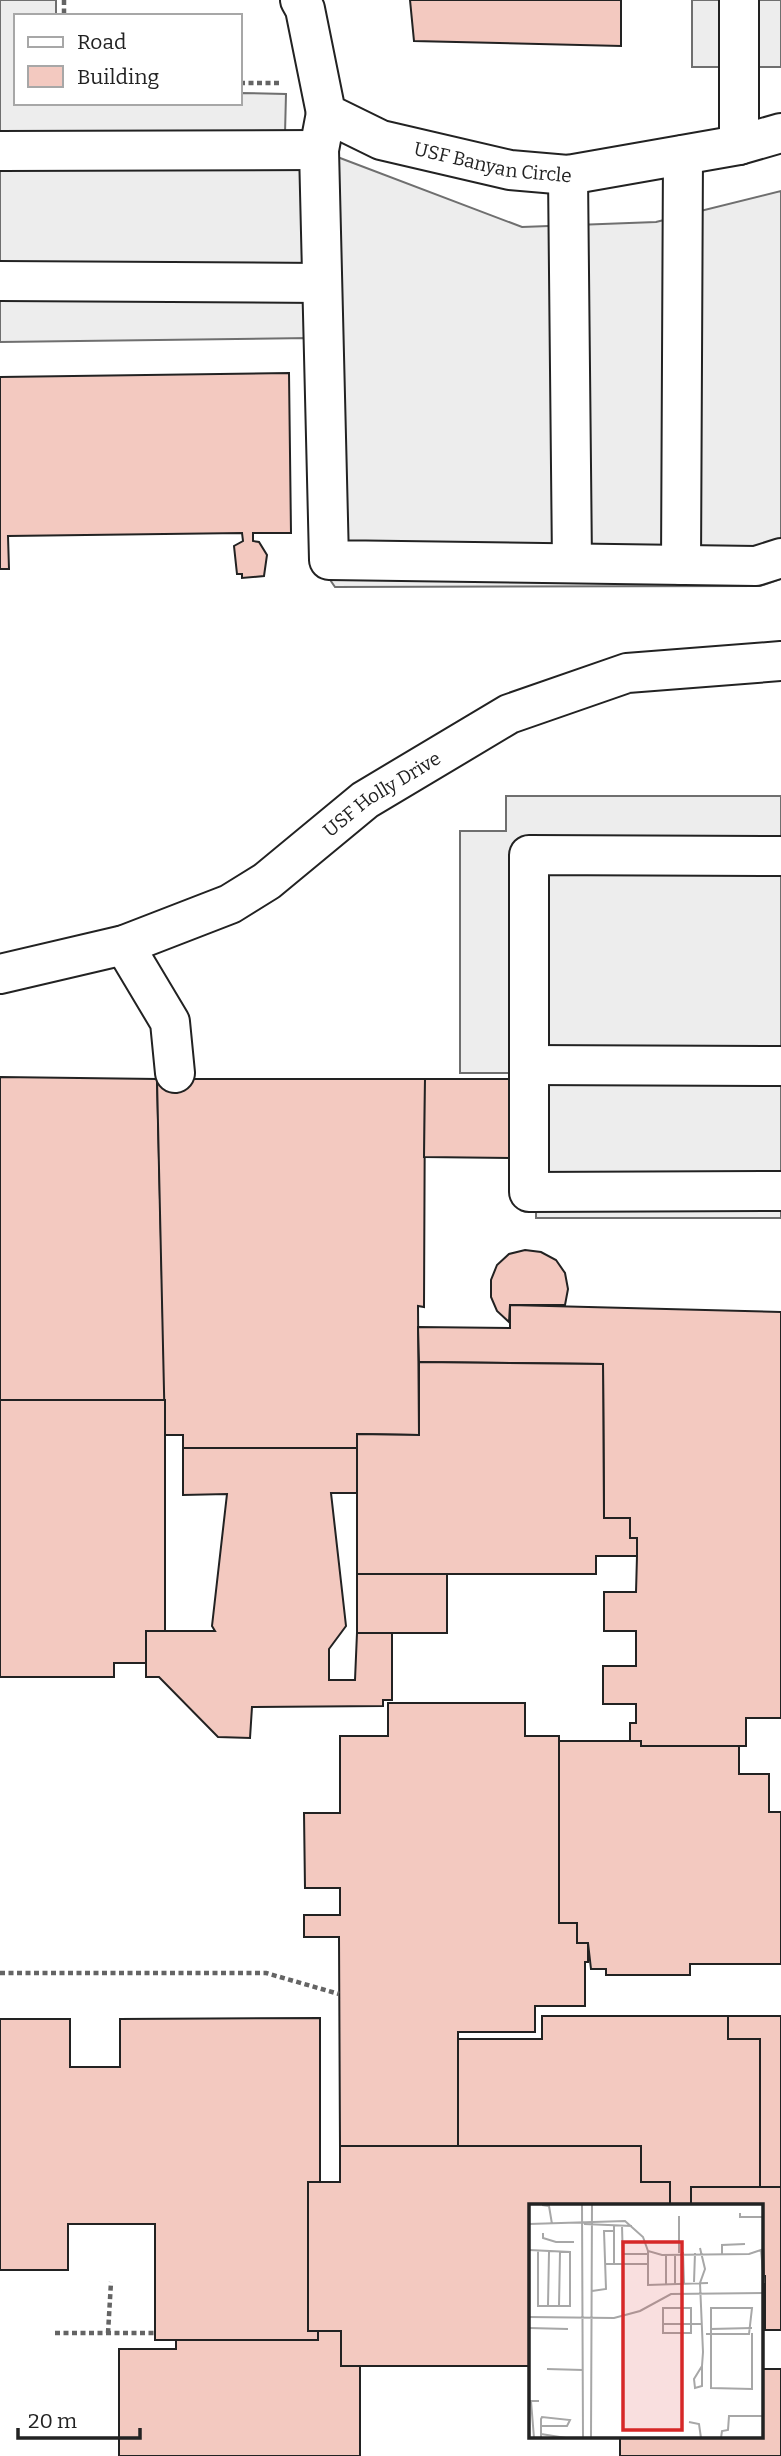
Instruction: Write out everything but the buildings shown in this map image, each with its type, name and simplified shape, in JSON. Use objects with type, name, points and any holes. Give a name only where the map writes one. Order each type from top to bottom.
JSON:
[{"type":"street","points":[[300,0],[305,9],[326,113],[319,150],[329,560],[755,566],[781,558]]},
{"type":"street","points":[[739,0],[739,145]]},
{"type":"street","name":"USF Banyan Circle","points":[[326,113],[381,140],[510,170],[568,175],[739,145],[781,133]]},
{"type":"street","points":[[0,151],[319,150]]},
{"type":"street","points":[[681,565],[683,155]]},
{"type":"street","points":[[568,175],[572,563]]},
{"type":"street","points":[[0,281],[322,283]]},
{"type":"street","name":"USF Holly Drive","points":[[0,974],[124,945],[230,904],[267,881],[365,800],[509,714],[627,673],[781,661]]},
{"type":"street","points":[[781,856],[529,855],[528,1192],[781,1191]]},
{"type":"street","points":[[124,945],[170,1022],[175,1073]]},
{"type":"street","points":[[528,1065],[781,1066]]},
{"type":"path","points":[[0,1973],[266,1973],[340,1994]]},
{"type":"path","points":[[108,2333],[111,2282]]},
{"type":"path","points":[[55,2333],[155,2333]]},
{"type":"shaded area","points":[[0,0],[56,0],[56,14],[14,14],[14,105],[242,105],[242,93],[286,94],[285,134],[319,150],[522,227],[656,222],[781,191],[781,579],[760,586],[335,587],[311,552],[310,338],[0,342]]},
{"type":"shaded area","points":[[692,0],[781,0],[781,67],[692,67]]},
{"type":"shaded area","points":[[506,796],[781,796],[781,1218],[536,1218],[537,1073],[460,1073],[460,831],[506,831]]}]
